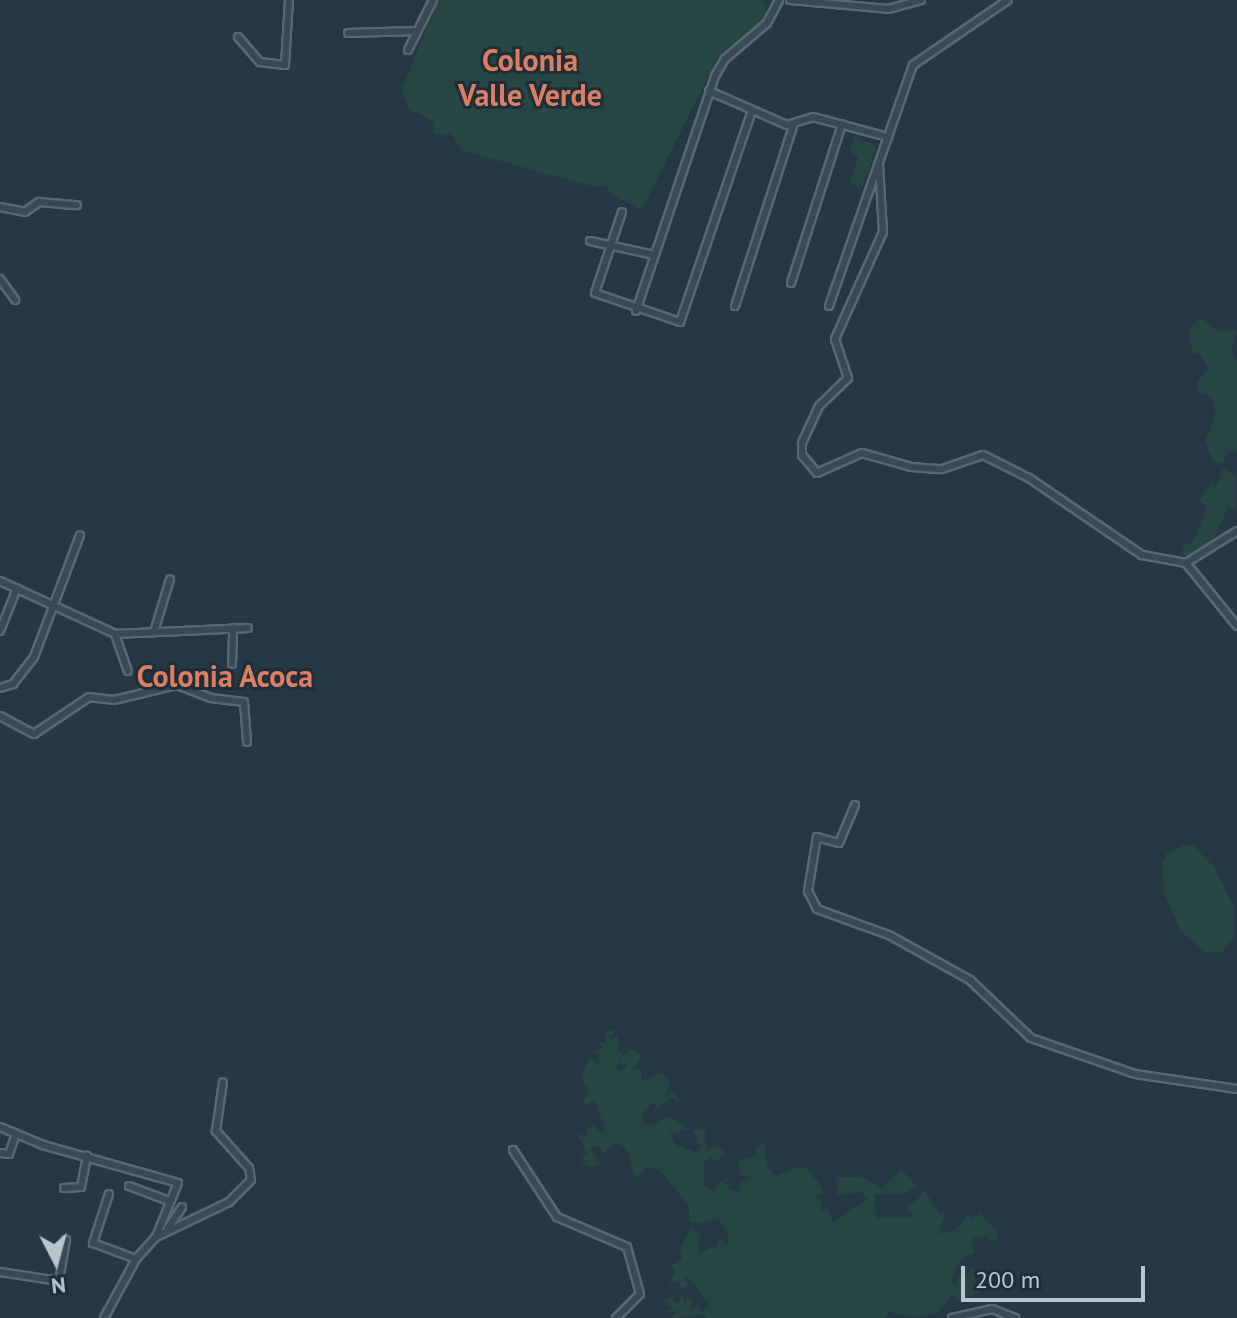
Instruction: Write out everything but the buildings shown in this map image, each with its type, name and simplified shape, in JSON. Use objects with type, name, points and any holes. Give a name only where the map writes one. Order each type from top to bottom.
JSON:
[{"type":"street","points":[[238,37],[260,62],[285,65],[289,0]]},
{"type":"street","points":[[408,50],[433,0]]},
{"type":"street","points":[[636,311],[709,91],[725,59],[767,23],[779,0]]},
{"type":"street","points":[[790,0],[888,9],[921,0]]},
{"type":"street","points":[[829,306],[913,65],[1008,0]]},
{"type":"street","points":[[348,33],[417,31]]},
{"type":"street","points":[[709,91],[793,126],[813,117],[888,137]]},
{"type":"street","points":[[622,212],[596,295],[673,322],[684,318],[752,110]]},
{"type":"street","points":[[791,283],[842,124]]},
{"type":"street","points":[[735,306],[793,126]]},
{"type":"street","points":[[879,165],[883,232],[835,339],[848,378],[819,406],[802,443],[802,455],[817,473],[862,453],[911,467],[942,469],[983,455],[1029,478],[1142,555],[1186,563],[1237,626]]},
{"type":"street","points":[[0,207],[25,212],[39,202],[77,205]]},
{"type":"street","points":[[590,241],[611,242],[655,255]]},
{"type":"street","points":[[0,279],[15,300]]},
{"type":"street","points":[[1186,563],[1237,531]]},
{"type":"street","points":[[0,688],[13,684],[28,666],[80,535]]},
{"type":"street","points":[[154,632],[170,579]]},
{"type":"street","points":[[0,581],[115,634],[248,628]]},
{"type":"street","points":[[0,631],[17,588]]},
{"type":"street","points":[[232,664],[233,628]]},
{"type":"street","points":[[115,634],[128,671]]},
{"type":"street","points":[[0,716],[34,734],[89,697],[114,700],[177,685],[211,698],[244,702],[247,742]]},
{"type":"street","points":[[855,805],[839,843],[817,837],[808,891],[817,909],[889,935],[970,980],[1031,1038],[1135,1074],[1237,1089]]},
{"type":"street","points":[[104,1318],[136,1259],[156,1237],[168,1228],[229,1202],[251,1180],[249,1168],[216,1131],[223,1082]]},
{"type":"street","points":[[0,1127],[175,1181],[178,1187],[169,1201],[156,1237]]},
{"type":"street","points":[[0,1153],[9,1154],[16,1134]]},
{"type":"street","points":[[513,1150],[557,1217],[627,1247],[640,1294],[616,1318]]},
{"type":"street","points":[[64,1188],[81,1187],[87,1156]]},
{"type":"street","points":[[129,1186],[169,1201]]},
{"type":"street","points":[[109,1194],[93,1243],[136,1259]]},
{"type":"street","points":[[168,1228],[182,1207]]},
{"type":"street","points":[[0,1272],[59,1281],[66,1240]]},
{"type":"street","points":[[952,1318],[992,1309],[1015,1318]]},
{"type":"green space","points":[[438,0],[758,0],[764,2],[768,14],[717,58],[642,210],[608,192],[609,186],[595,187],[461,150],[452,134],[434,134],[434,121],[409,109],[401,90]]},
{"type":"green space","points":[[854,136],[877,146],[862,188],[849,183],[859,156],[849,152]]},
{"type":"green space","points":[[1200,318],[1218,332],[1237,331],[1231,348],[1237,361],[1237,451],[1229,452],[1222,463],[1214,462],[1205,441],[1216,414],[1211,396],[1198,392],[1197,383],[1208,368],[1198,352],[1193,355],[1188,330]]},
{"type":"green space","points":[[1223,468],[1236,476],[1236,507],[1228,507],[1212,542],[1194,557],[1181,555],[1183,546],[1193,542],[1207,508],[1199,500],[1213,481],[1214,487],[1218,484]]},
{"type":"green space","points":[[1185,845],[1194,846],[1214,867],[1233,906],[1235,936],[1221,953],[1204,951],[1181,931],[1164,893],[1162,863],[1167,853]]},
{"type":"green space","points":[[616,1030],[610,1039],[618,1036],[619,1052],[624,1051],[616,1069],[620,1071],[625,1068],[628,1062],[619,1066],[623,1056],[632,1049],[642,1056],[634,1068],[641,1070],[641,1081],[661,1073],[671,1082],[666,1096],[673,1092],[681,1104],[672,1098],[655,1110],[656,1104],[651,1104],[643,1114],[644,1124],[655,1125],[668,1116],[676,1120],[689,1129],[670,1133],[675,1145],[696,1152],[702,1145],[694,1143],[698,1140],[692,1131],[705,1129],[706,1150],[718,1146],[725,1153],[717,1162],[709,1156],[704,1163],[704,1185],[714,1191],[720,1181],[731,1179],[725,1182],[731,1190],[740,1191],[739,1184],[752,1177],[741,1176],[737,1161],[757,1156],[755,1149],[764,1142],[767,1167],[776,1176],[801,1166],[813,1173],[813,1182],[817,1179],[823,1192],[815,1198],[821,1200],[821,1211],[828,1207],[833,1223],[869,1198],[860,1192],[837,1195],[836,1177],[861,1177],[883,1188],[901,1169],[917,1186],[901,1194],[875,1194],[876,1218],[914,1217],[905,1207],[916,1202],[924,1189],[939,1213],[946,1212],[938,1234],[957,1229],[968,1213],[972,1220],[980,1213],[999,1234],[995,1242],[984,1235],[970,1238],[975,1252],[961,1260],[950,1281],[958,1287],[958,1276],[962,1279],[974,1266],[976,1286],[983,1282],[986,1290],[959,1302],[953,1295],[938,1312],[916,1317],[889,1312],[885,1318],[706,1318],[704,1314],[671,1318],[678,1310],[663,1313],[673,1308],[663,1301],[676,1295],[672,1301],[679,1304],[682,1291],[686,1309],[686,1300],[693,1297],[691,1311],[698,1305],[702,1313],[709,1304],[688,1277],[683,1278],[689,1284],[683,1290],[678,1280],[669,1285],[676,1270],[671,1266],[682,1259],[680,1248],[691,1228],[700,1232],[698,1253],[717,1246],[719,1239],[728,1245],[728,1232],[717,1218],[696,1224],[689,1221],[689,1206],[661,1171],[647,1166],[638,1178],[634,1174],[626,1147],[615,1143],[603,1153],[598,1146],[590,1148],[601,1165],[583,1166],[589,1160],[582,1163],[582,1158],[588,1155],[577,1133],[588,1138],[586,1129],[593,1125],[601,1134],[606,1131],[594,1100],[582,1106],[589,1089],[581,1079],[589,1057],[600,1064],[598,1053],[592,1052],[602,1049],[598,1041],[606,1043],[606,1031]]},
{"type":"district","name":"Colonia Valle Verde","points":[[530,77]]},
{"type":"district","name":"Colonia Acoca","points":[[225,676]]}]
